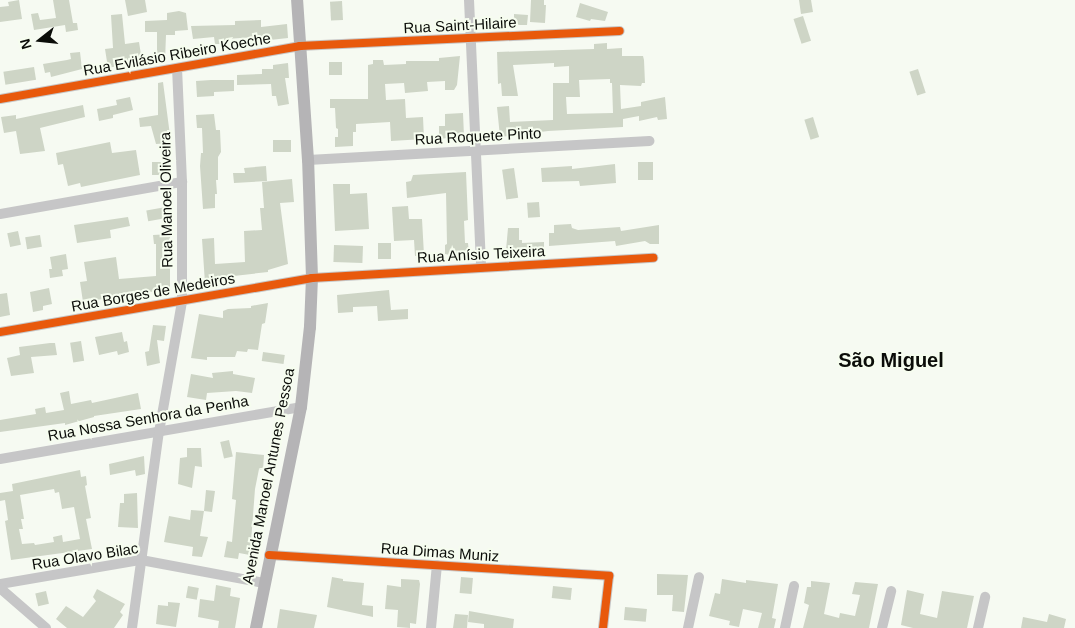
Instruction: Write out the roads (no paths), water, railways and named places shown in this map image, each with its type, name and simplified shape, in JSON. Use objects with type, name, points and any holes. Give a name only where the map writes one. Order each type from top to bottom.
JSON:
[{"type":"main road","name":"Avenida Manoel Antunes Pessoa","points":[[256,628],[269,555],[301,407],[310,336],[312,278],[308,160],[297,0]]},
{"type":"street","points":[[469,0],[481,268]]},
{"type":"street","name":"Rua Saint-Hilaire","points":[[300,46],[620,31]]},
{"type":"street","name":"Rua Evilásio Ribeiro Koeche","points":[[0,99],[300,46]]},
{"type":"street","name":"Rua Manoel Oliveira","points":[[132,628],[159,432],[182,300],[182,182],[177,68]]},
{"type":"street","name":"Rua Roquete Pinto","points":[[308,160],[649,141]]},
{"type":"street","points":[[0,214],[182,182]]},
{"type":"street","name":"Rua Anísio Teixeira","points":[[312,278],[653,258]]},
{"type":"street","name":"Rua Borges de Medeiros","points":[[0,332],[312,278]]},
{"type":"street","name":"Rua Nossa Senhora da Penha","points":[[0,459],[301,407]]},
{"type":"street","name":"Rua Dimas Muniz","points":[[269,555],[609,576],[603,628]]},
{"type":"street","name":"Rua Olavo Bilac","points":[[0,586],[141,560],[264,582]]},
{"type":"street","points":[[431,628],[437,566]]},
{"type":"street","points":[[688,628],[698,577]]},
{"type":"street","points":[[0,586],[46,628]]},
{"type":"street","points":[[785,628],[794,586]]},
{"type":"street","points":[[882,628],[891,591]]},
{"type":"street","points":[[978,628],[985,597]]},
{"type":"district","name":"São Miguel","points":[[891,360]]}]
